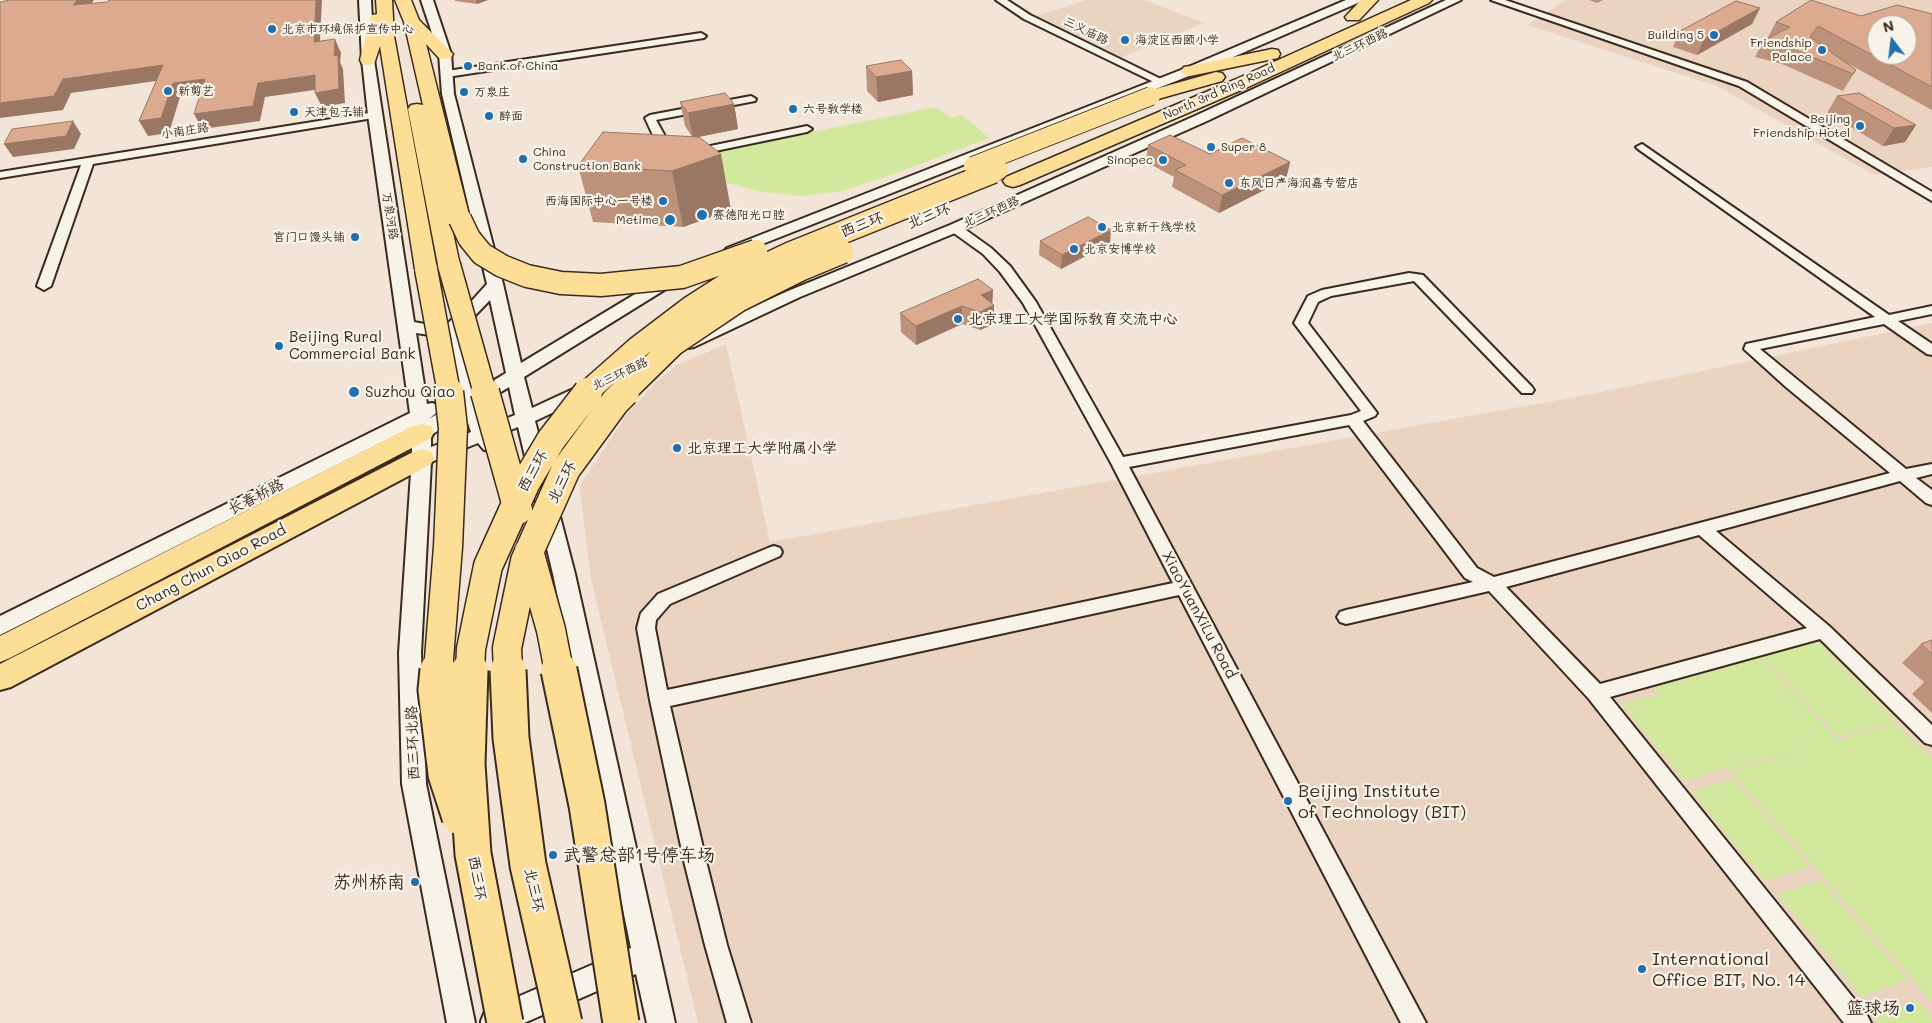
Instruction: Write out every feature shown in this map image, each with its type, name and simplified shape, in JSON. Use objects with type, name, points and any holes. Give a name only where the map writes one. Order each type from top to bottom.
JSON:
[{"type":"highway","points":[[368,60],[383,0]]},
{"type":"highway","name":"万泉河路","points":[[383,0],[386,36],[438,267]]},
{"type":"highway","points":[[402,0],[401,33],[438,267],[453,428],[448,547],[436,690],[446,774],[472,854]]},
{"type":"highway","points":[[402,0],[412,22],[460,219],[469,238],[482,254],[502,266],[527,276],[561,282],[601,285],[682,277],[725,263],[1156,89],[1220,76]]},
{"type":"highway","points":[[1352,17],[1370,0]]},
{"type":"highway","name":"North 3rd Ring Road","points":[[1006,175],[1220,76],[1392,0]]},
{"type":"highway","name":"North 3rd Ring Road","points":[[1006,175],[1240,84],[1424,0]]},
{"type":"highway","points":[[412,22],[445,54]]},
{"type":"highway","points":[[1330,43],[1394,30]]},
{"type":"highway","points":[[1190,71],[1272,54]]},
{"type":"highway","points":[[1208,115],[1240,84]]},
{"type":"highway","name":"西三环","points":[[505,1023],[472,854],[466,764],[471,649],[488,566],[526,482],[551,440],[583,396],[637,348],[691,307],[730,282],[791,252],[1006,175]]},
{"type":"highway","name":"北三环","points":[[564,1023],[528,865],[511,738],[507,648],[525,562],[566,469],[615,402],[674,344],[738,301],[802,269],[1006,175]]},
{"type":"highway","points":[[438,267],[551,630],[587,805],[621,1023]]},
{"type":"main road","points":[[0,678],[75,639],[138,618],[180,599],[422,444]]},
{"type":"main road","name":"Chang Chun Qiao Road","points":[[0,650],[422,444]]},
{"type":"street","name":"万泉河路","points":[[365,0],[368,60],[375,115],[422,444]]},
{"type":"street","points":[[427,0],[445,54],[448,94],[495,284],[539,480],[566,583],[661,1023]]},
{"type":"street","name":"三义庙路","points":[[1001,0],[1027,17],[1156,89]]},
{"type":"street","points":[[515,376],[682,273],[742,247],[1156,89],[1190,71],[1356,0]]},
{"type":"street","name":"北三环西路","points":[[422,444],[483,438],[794,294],[955,228],[1208,115],[1455,0]]},
{"type":"street","points":[[1496,0],[1743,84],[1932,197]]},
{"type":"street","points":[[447,74],[701,36]]},
{"type":"street","points":[[751,99],[650,118],[664,146],[668,150],[692,153],[807,129]]},
{"type":"street","name":"小南庄路","points":[[0,175],[375,115]]},
{"type":"street","points":[[1642,147],[1932,351]]},
{"type":"street","points":[[44,286],[88,161]]},
{"type":"street","name":"XiaoYuanXiLu Road","points":[[955,228],[987,251],[1005,269],[1029,302],[1119,463],[1414,1023]]},
{"type":"street","points":[[485,246],[509,262],[542,273],[585,278],[621,278],[682,273]]},
{"type":"street","points":[[742,247],[794,294]]},
{"type":"street","points":[[1119,463],[1353,419],[1370,413],[1301,324],[1312,299],[1327,293],[1409,277],[1418,278],[1527,390]]},
{"type":"street","points":[[406,326],[430,330],[454,328],[495,284]]},
{"type":"street","points":[[1932,310],[1751,347],[1790,384],[1932,499]]},
{"type":"street","points":[[454,328],[469,399],[483,438],[539,480]]},
{"type":"street","name":"长春桥路","points":[[0,626],[422,444],[469,399],[515,376]]},
{"type":"street","points":[[539,480],[547,442],[564,416],[610,379]]},
{"type":"street","points":[[1353,419],[1471,573],[1493,584],[1596,693],[1859,1023]]},
{"type":"street","name":"西三环北路","points":[[422,444],[410,653],[414,784],[461,1023]]},
{"type":"street","points":[[1346,617],[1493,584],[1702,528],[1932,470]]},
{"type":"street","points":[[1702,528],[1823,631],[1932,737]]},
{"type":"street","points":[[739,1023],[716,945],[696,865],[659,700],[646,628],[649,614],[664,599],[774,552]]},
{"type":"street","points":[[659,700],[1184,587]]},
{"type":"street","points":[[1596,693],[1823,631]]},
{"type":"street","points":[[489,1023],[647,955]]},
{"type":"shaded area","name":"海淀区西颐小学","points":[[1086,0],[1144,0],[1204,23],[1122,57],[1036,16]]},
{"type":"shaded area","name":"Beijing Friendship Hotel","points":[[1566,0],[1932,0],[1932,167],[1874,175],[1717,86],[1527,25]]},
{"type":"shaded area","name":"Beijing Institute of Technology (BIT)","points":[[1932,323],[1932,1023],[698,1023],[591,579],[580,491],[582,482],[627,414],[658,380],[677,365],[726,344],[770,542],[1592,394]]},
{"type":"green space","points":[[935,107],[951,118],[962,115],[989,138],[897,173],[842,191],[802,196],[758,191],[724,182],[710,153]]},
{"type":"green space","points":[[1803,627],[1897,721],[1839,737],[1748,642]]},
{"type":"green space","points":[[1747,644],[1838,740],[1895,723],[1932,759],[1932,1002],[1732,772],[1813,747],[1725,771],[1723,768],[1685,781],[1621,703],[1660,695],[1641,671]]},
{"type":"green space","points":[[1734,779],[1810,867],[1765,881],[1691,791]]},
{"type":"green space","points":[[1821,880],[1908,980],[1862,997],[1777,894]]},
{"type":"green space","name":"篮球场","points":[[1917,1000],[1932,1017],[1932,1023],[1878,1023],[1872,1016]]},
{"type":"building","points":[[10,0],[77,0],[73,5],[108,2],[109,0],[316,0],[314,42],[335,39],[334,56],[338,55],[339,89],[315,93],[315,75],[258,83],[253,106],[194,114],[205,79],[173,83],[161,118],[139,121],[163,65],[63,79],[54,96],[0,103],[0,2]]},
{"type":"building","points":[[1811,0],[1861,16],[1897,5],[1932,14],[1932,87],[1891,65],[1917,65],[1917,15],[1867,15],[1867,52],[1818,26],[1810,37],[1856,70],[1853,74],[1791,48],[1763,41],[1790,27],[1776,22]]},
{"type":"building","points":[[1736,1],[1760,8],[1704,39],[1680,31]]},
{"type":"building","points":[[901,60],[912,71],[876,77],[866,66]]},
{"type":"building","points":[[725,93],[734,104],[688,113],[680,102]]},
{"type":"building","points":[[1859,93],[1916,125],[1894,128],[1837,96]]},
{"type":"building","points":[[73,121],[66,136],[4,144],[12,129]]},
{"type":"building","points":[[603,132],[699,137],[721,154],[672,171],[578,166]]},
{"type":"building","points":[[1170,135],[1210,154],[1242,138],[1290,162],[1222,195],[1175,170],[1186,165],[1148,145]]},
{"type":"building","points":[[1088,217],[1111,230],[1062,255],[1040,241]]},
{"type":"building","points":[[978,279],[993,290],[981,295],[994,305],[980,312],[962,306],[916,326],[900,313]]},
{"type":"building","points":[[1932,640],[1932,654],[1921,644]]},
{"type":"place","name":"北京市环境保护宣传中心","points":[[272,29]]},
{"type":"place","name":"Building 5","points":[[1714,35]]},
{"type":"place","name":"海淀区西颐小学","points":[[1125,40]]},
{"type":"place","name":"Friendship Palace","points":[[1822,50]]},
{"type":"place","name":"Bank of China","points":[[468,66]]},
{"type":"place","name":"新剪艺","points":[[168,91]]},
{"type":"place","name":"万泉庄","points":[[464,92]]},
{"type":"place","name":"六号教学楼","points":[[793,109]]},
{"type":"place","name":"天津包子铺","points":[[294,112]]},
{"type":"place","name":"醉面","points":[[489,116]]},
{"type":"place","name":"Beijing Friendship Hotel","points":[[1860,126]]},
{"type":"place","name":"Super 8","points":[[1211,147]]},
{"type":"place","name":"China Construction Bank","points":[[523,159]]},
{"type":"place","name":"Sinopec","points":[[1163,160]]},
{"type":"place","name":"东风日产海润嘉专营店","points":[[1229,183]]},
{"type":"place","name":"西海国际中心一号楼","points":[[663,201]]},
{"type":"place","name":"赛德阳光口腔","points":[[702,215]]},
{"type":"place","name":"Metime","points":[[670,220]]},
{"type":"place","name":"北京新干线学校","points":[[1102,227]]},
{"type":"place","name":"宫门口馒头铺","points":[[355,237]]},
{"type":"place","name":"北京安博学校","points":[[1074,249]]},
{"type":"place","name":"北京理工大学国际教育交流中心","points":[[958,319]]},
{"type":"place","name":"Beijing Rural Commercial Bank","points":[[279,346]]},
{"type":"place","name":"Suzhou Qiao","points":[[354,392]]},
{"type":"place","name":"北京理工大学附属小学","points":[[677,448]]},
{"type":"place","name":"Beijing Institute of Technology (BIT)","points":[[1288,801]]},
{"type":"place","name":"武警总部1号停车场","points":[[553,855]]},
{"type":"place","name":"苏州桥南","points":[[415,882]]},
{"type":"place","name":"International Office BIT, No. 14","points":[[1642,969]]},
{"type":"place","name":"篮球场","points":[[1910,1008]]}]
